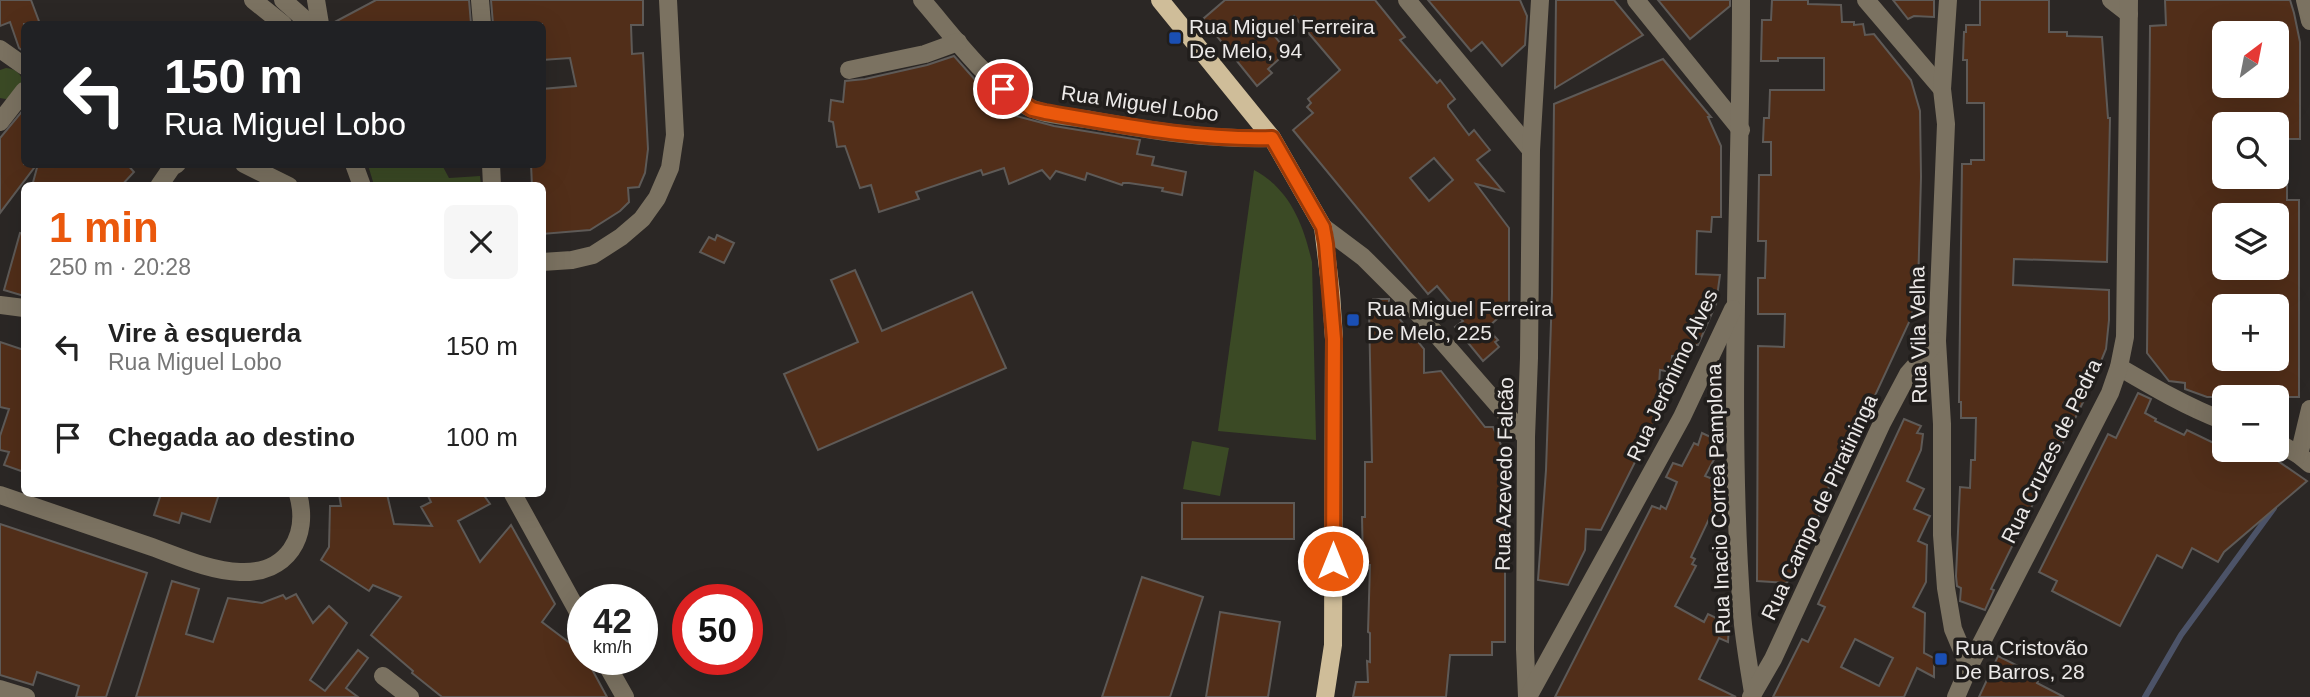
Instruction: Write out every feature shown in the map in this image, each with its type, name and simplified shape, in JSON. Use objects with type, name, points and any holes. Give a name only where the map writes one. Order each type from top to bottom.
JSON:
[{"type":"main road","points":[[1160,0],[1272,138],[1323,227],[1334,339],[1333,645],[1325,697]]},
{"type":"street","points":[[253,0],[279,21]]},
{"type":"street","points":[[283,0],[307,21]]},
{"type":"street","points":[[316,0],[320,21]]},
{"type":"street","points":[[480,0],[482,21]]},
{"type":"street","points":[[546,262],[593,255],[642,219],[657,198],[670,168],[675,135],[668,0]]},
{"type":"street","name":"Rua Miguel Lobo","points":[[922,0],[1003,89],[1032,109],[1179,135],[1235,139],[1272,138]]},
{"type":"street","points":[[1407,0],[1531,150]]},
{"type":"street","name":"Rua Azevedo Falcão","points":[[1527,697],[1526,437],[1530,358],[1531,150],[1540,0]]},
{"type":"street","points":[[1636,0],[1741,130]]},
{"type":"street","name":"Rua Jerônimo Alves","points":[[1527,697],[1682,417],[1736,302],[1741,130],[1741,0]]},
{"type":"street","points":[[1866,0],[1942,89]]},
{"type":"street","name":"Rua Vila Velha","points":[[1948,0],[1942,89],[1945,124],[1937,341],[1942,424],[1942,535],[1946,588],[1953,629],[1969,667]]},
{"type":"street","points":[[2111,0],[2129,7]]},
{"type":"street","points":[[2305,0],[2310,21]]},
{"type":"street","name":"Rua Cruzes de Pedra","points":[[1956,697],[2110,393],[2119,367],[2125,337],[2129,7]]},
{"type":"street","points":[[849,70],[925,54],[958,42]]},
{"type":"street","points":[[0,50],[21,63]]},
{"type":"street","points":[[2,114],[21,94]]},
{"type":"street","points":[[252,168],[281,182]]},
{"type":"street","points":[[1323,227],[1363,257],[1409,303],[1526,437]]},
{"type":"street","name":"Rua Inacio Correa Pamplona","points":[[1736,302],[1734,410],[1742,616],[1752,695]]},
{"type":"street","points":[[0,305],[21,308]]},
{"type":"street","name":"Rua Campo de Piratininga","points":[[1752,695],[1773,659],[1908,374],[1937,341]]},
{"type":"street","points":[[2119,367],[2165,394],[2212,416]]},
{"type":"street","points":[[2289,450],[2304,460],[2310,409]]},
{"type":"street","points":[[0,495],[198,563],[238,572],[262,571],[281,562],[287,555],[299,535],[302,521],[298,497]]},
{"type":"street","points":[[515,497],[567,592]]},
{"type":"street","points":[[613,675],[625,697]]},
{"type":"street","points":[[383,676],[410,697]]},
{"type":"street","points":[[0,689],[26,697]]},
{"type":"green space","points":[[0,70],[13,70],[21,77],[21,87],[11,100],[0,98]]},
{"type":"green space","points":[[369,168],[444,168],[449,178],[480,176],[481,182],[373,182]]},
{"type":"green space","points":[[1254,170],[1286,197],[1299,221],[1312,262],[1316,440],[1218,431]]},
{"type":"green space","points":[[1192,441],[1229,448],[1220,496],[1183,489]]},
{"type":"building","points":[[0,0],[31,0],[39,21],[21,21],[21,50],[10,22],[0,26]]},
{"type":"building","points":[[376,0],[469,0],[471,21],[337,21]]},
{"type":"building","points":[[491,0],[643,0],[643,25],[631,25],[632,54],[643,53],[648,149],[645,173],[639,187],[628,188],[629,202],[590,230],[546,234],[546,182],[532,182],[531,168],[546,168],[546,89],[576,86],[570,58],[546,60],[546,21],[493,21]]},
{"type":"building","points":[[1225,0],[1375,0],[1405,37],[1400,40],[1437,83],[1440,80],[1455,99],[1448,107],[1469,135],[1474,130],[1490,150],[1477,160],[1503,191],[1476,184],[1509,228],[1509,308],[1487,328],[1498,340],[1495,342],[1499,347],[1483,361],[1455,327],[1463,321],[1456,313],[1458,311],[1437,286],[1428,294],[1293,130],[1313,113],[1307,107],[1311,103],[1308,99],[1340,70],[1294,16],[1273,34],[1287,52],[1268,69],[1272,73],[1257,86],[1203,19]],"holes":[[[1434,158],[1453,180],[1429,201],[1410,178]]]},
{"type":"building","points":[[1428,0],[1520,0],[1527,16],[1525,45],[1502,66],[1482,42],[1471,51]]},
{"type":"building","points":[[1556,0],[1614,0],[1643,35],[1555,88]]},
{"type":"building","points":[[1658,0],[1730,0],[1730,6],[1690,39]]},
{"type":"building","points":[[1772,0],[1808,0],[1808,4],[1841,5],[1842,22],[1863,24],[1865,35],[1874,34],[1911,80],[1920,111],[1918,288],[1911,318],[1840,471],[1828,471],[1829,501],[1826,501],[1787,583],[1757,581],[1758,346],[1784,347],[1785,314],[1758,314],[1758,278],[1765,278],[1766,241],[1758,241],[1759,175],[1771,175],[1771,142],[1763,142],[1764,118],[1769,118],[1770,90],[1824,90],[1824,58],[1778,58],[1778,61],[1761,61],[1762,20],[1771,20]]},
{"type":"building","points":[[1893,0],[1934,0],[1934,17],[1914,16],[1908,19]]},
{"type":"building","points":[[1980,0],[2049,0],[2049,32],[2067,32],[2067,36],[2102,37],[2110,118],[2107,262],[2014,259],[2013,285],[2109,290],[2109,320],[2106,349],[2090,388],[1991,589],[1994,590],[1985,610],[1960,601],[1961,588],[1957,586],[1956,576],[1960,487],[1970,488],[1971,460],[1975,460],[1976,418],[1961,418],[1959,402],[1962,164],[1971,164],[1971,160],[1984,160],[1984,103],[1967,103],[1967,60],[1963,60],[1964,32],[1966,25],[1980,25]]},
{"type":"building","points":[[2165,0],[2290,0],[2300,42],[2300,139],[2289,139],[2289,112],[2212,112],[2212,189],[2287,189],[2287,200],[2299,200],[2299,397],[2289,397],[2289,385],[2212,385],[2212,397],[2207,397],[2185,389],[2185,383],[2169,381],[2147,353],[2150,26],[2166,25]]},
{"type":"building","points":[[954,56],[993,100],[996,99],[1016,116],[1054,126],[1140,140],[1137,154],[1154,157],[1152,165],[1186,172],[1182,195],[1162,191],[1163,188],[1129,183],[1122,185],[1087,173],[1085,180],[1056,171],[1050,179],[1042,170],[1009,184],[1004,168],[983,175],[981,170],[916,192],[919,199],[879,212],[871,185],[860,188],[845,146],[837,147],[833,122],[829,121],[831,100],[843,102],[845,81],[927,65]]},
{"type":"building","points":[[1663,59],[1711,117],[1708,117],[1721,146],[1721,217],[1712,217],[1711,232],[1697,231],[1696,274],[1720,275],[1716,304],[1698,345],[1690,345],[1690,356],[1672,356],[1671,372],[1660,370],[1657,418],[1601,530],[1586,529],[1585,550],[1568,585],[1538,580],[1546,470],[1552,293],[1554,104]]},
{"type":"building","points":[[21,113],[21,168],[34,168],[0,213],[0,138]]},
{"type":"building","points":[[37,168],[130,168],[134,172],[125,182],[33,182]]},
{"type":"building","points":[[20,233],[21,233],[21,295],[4,290]]},
{"type":"building","points":[[717,235],[734,243],[724,263],[700,252],[709,237],[715,240]]},
{"type":"building","points":[[855,270],[882,331],[972,292],[1006,368],[818,450],[784,374],[858,342],[831,280]]},
{"type":"building","points":[[1373,299],[1389,299],[1389,306],[1424,349],[1424,373],[1441,371],[1485,427],[1493,427],[1505,454],[1505,642],[1492,642],[1492,655],[1450,655],[1446,697],[1353,697],[1356,682],[1368,682],[1367,661],[1370,662],[1370,565],[1363,565],[1362,517],[1365,517],[1365,462],[1372,462],[1369,307]]},
{"type":"building","points":[[0,342],[21,349],[21,471],[4,465],[9,452],[0,450],[0,436],[9,409],[0,407]]},
{"type":"building","points":[[2138,393],[2151,399],[2145,413],[2156,419],[2155,421],[2184,435],[2187,430],[2212,442],[2212,462],[2279,462],[2307,481],[2224,552],[2218,562],[2192,548],[2182,568],[2157,555],[2120,626],[2052,591],[2057,581],[2039,572],[2108,434],[2116,438]]},
{"type":"building","points":[[1904,419],[1921,426],[1917,433],[1923,434],[1921,450],[1907,481],[1924,489],[1914,509],[1930,516],[1918,541],[1927,545],[1926,582],[1913,607],[1925,613],[1924,653],[1934,658],[1934,677],[1917,668],[1904,697],[1773,697],[1802,639],[1808,642],[1825,607],[1818,604]],"holes":[[[1855,639],[1893,658],[1879,686],[1841,667]]]},
{"type":"building","points":[[1702,433],[1717,440],[1712,452],[1717,454],[1705,476],[1725,484],[1725,503],[1718,500],[1691,557],[1695,559],[1692,564],[1696,566],[1675,606],[1704,622],[1708,614],[1729,624],[1728,642],[1719,638],[1699,679],[1736,697],[1555,697],[1652,506],[1666,509],[1677,482],[1666,477],[1673,463],[1682,466],[1694,443],[1698,445]]},
{"type":"building","points":[[160,497],[218,497],[210,522],[182,513],[179,523],[154,515]]},
{"type":"building","points":[[340,497],[388,497],[394,524],[432,526],[421,507],[431,502],[428,497],[485,497],[490,504],[458,521],[480,562],[511,525],[555,604],[542,622],[567,641],[567,675],[595,675],[607,697],[442,697],[371,635],[401,597],[373,585],[369,591],[321,560],[329,547],[330,506],[341,506]]},
{"type":"building","points":[[1182,503],[1294,503],[1294,539],[1182,539]]},
{"type":"building","points":[[0,524],[147,573],[106,697],[76,697],[79,686],[37,672],[33,685],[0,675]]},
{"type":"building","points":[[1142,577],[1203,597],[1170,697],[1102,697]]},
{"type":"building","points":[[172,581],[199,589],[186,634],[213,642],[228,598],[262,603],[283,595],[286,599],[296,594],[313,623],[329,606],[347,623],[310,680],[325,691],[358,650],[368,658],[346,688],[358,697],[136,697]]},
{"type":"building","points":[[1220,612],[1280,622],[1268,697],[1206,697]]},
{"type":"building","points":[[1998,656],[2040,677],[2037,683],[2064,697],[1979,697]]},
{"type":"waterway","points":[[2145,697],[2181,635],[2274,508]]},
{"type":"place","name":"Rua Miguel Ferreira De Melo, 94","points":[[1175,38]]},
{"type":"place","name":"Rua Miguel Ferreira De Melo, 225","points":[[1353,320]]},
{"type":"place","name":"Rua Cristovão De Barros, 28","points":[[1941,659]]},
{"type":"route","points":[[1003,89],[1021,103],[1045,112],[1179,135],[1235,139],[1272,138],[1323,227],[1326,244],[1334,339],[1333,561]]}]
